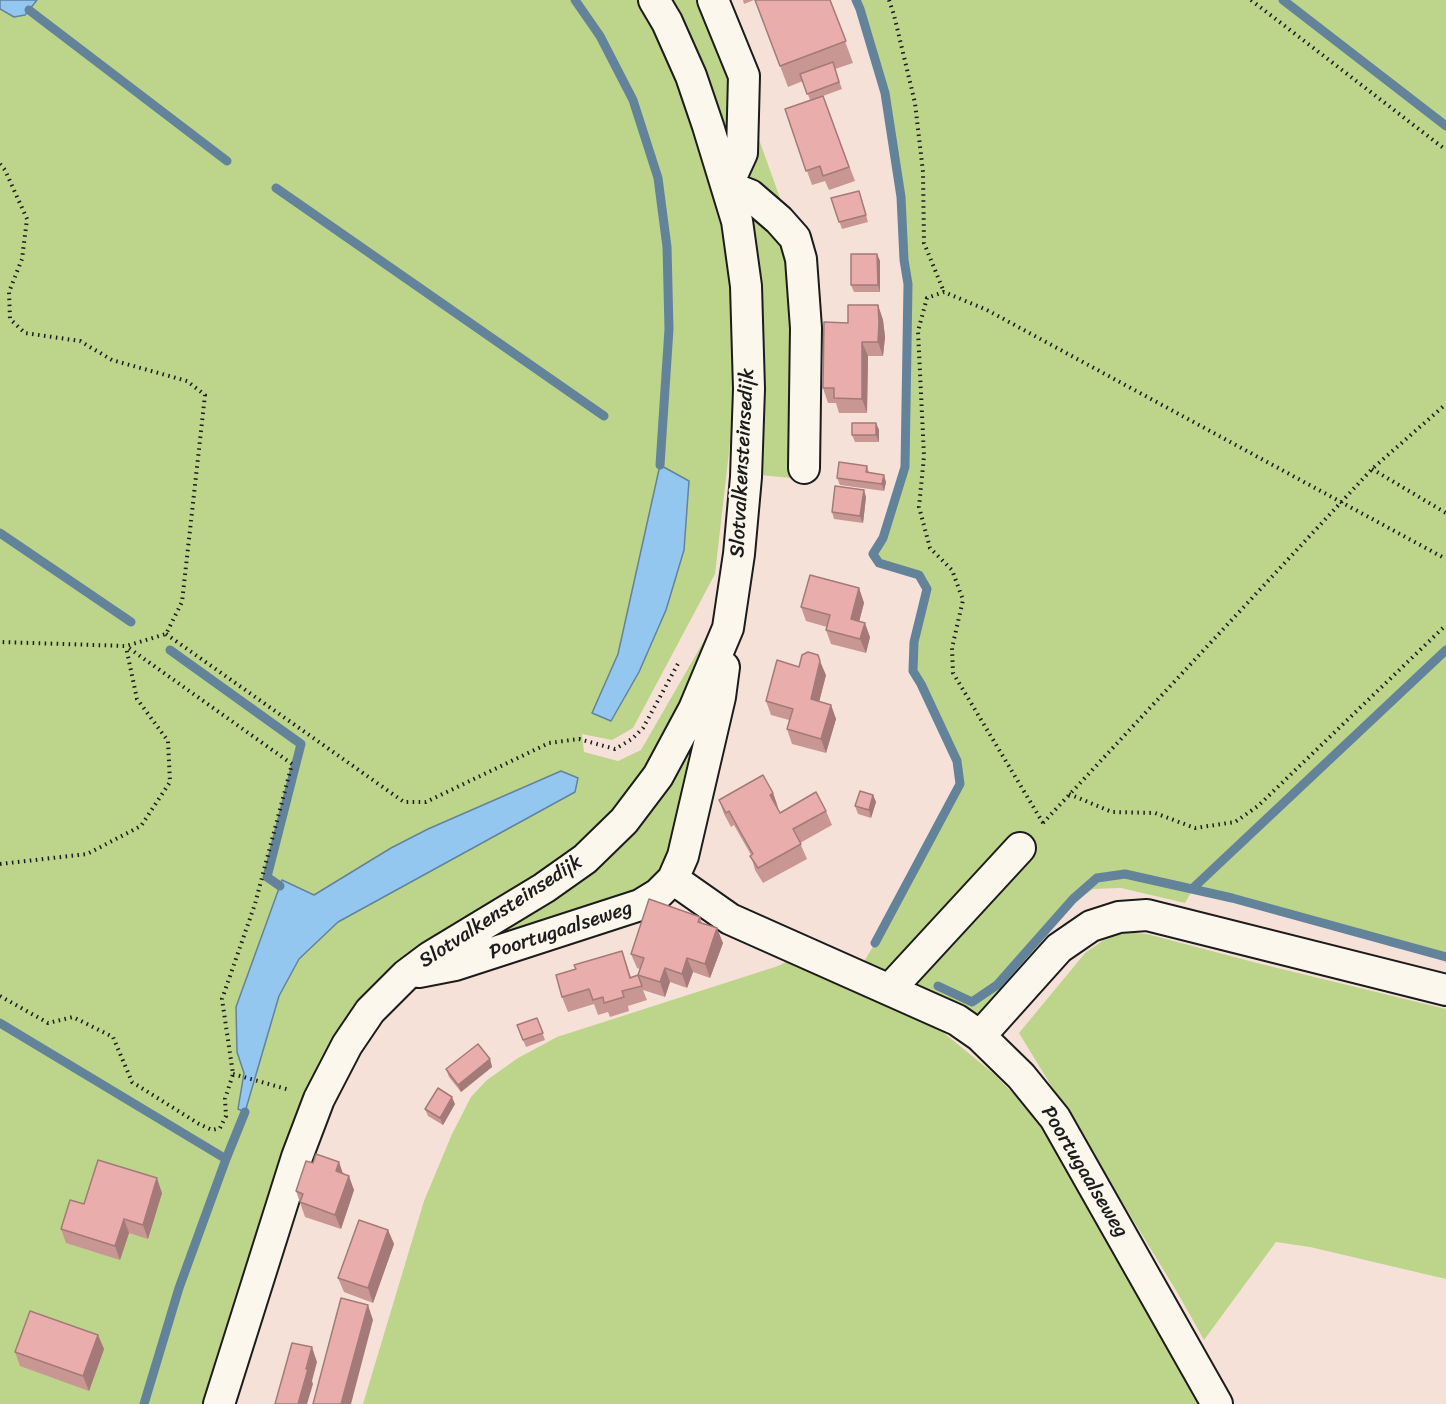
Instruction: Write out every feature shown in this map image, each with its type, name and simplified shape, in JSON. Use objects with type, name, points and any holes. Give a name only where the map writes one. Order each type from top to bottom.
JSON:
[{"type":"street","name":"Slotvalkensteinsedijk","points":[[219,1404],[297,1158],[319,1100],[347,1045],[370,1011],[406,975],[430,957],[544,888],[585,859],[624,820],[658,776],[694,709],[728,628],[739,554],[746,477],[749,389],[746,286],[737,221],[727,186],[691,76],[667,22],[654,0]]},
{"type":"street","points":[[713,0],[744,76],[742,153],[727,186],[750,195],[779,220],[795,238],[801,259],[806,328],[804,468]]},
{"type":"street","name":"Poortugaalseweg","points":[[406,975],[455,965],[640,905],[658,894],[673,879],[683,856],[720,697],[728,628]]},
{"type":"street","points":[[890,989],[1020,848]]},
{"type":"street","name":"Poortugaalseweg","points":[[673,879],[730,919],[957,1020],[980,1036],[1021,1076],[1055,1118],[1217,1404]]},
{"type":"street","points":[[980,1036],[1059,948],[1091,927],[1119,917],[1147,915],[1446,990]]},
{"type":"path","points":[[889,0],[915,103],[923,172],[924,243],[944,292]]},
{"type":"path","points":[[1251,0],[1446,150]]},
{"type":"path","points":[[0,164],[5,170],[27,219],[22,259],[9,292],[10,319],[25,333],[80,341],[112,360],[186,381],[205,395],[182,602],[166,634],[126,646],[0,642]]},
{"type":"path","points":[[1446,404],[1372,469],[1341,502],[1069,794],[1043,823],[953,673],[952,648],[963,600],[952,570],[930,548],[919,507],[924,456],[918,331],[927,298],[944,292],[987,310],[1341,502],[1446,559]]},
{"type":"path","points":[[1372,469],[1446,513]]},
{"type":"path","points":[[1069,794],[1112,812],[1155,813],[1196,828],[1235,822],[1258,806],[1446,625]]},
{"type":"path","points":[[166,634],[404,802],[426,802],[549,743],[579,739],[615,749],[632,739],[643,728],[682,656]]},
{"type":"path","points":[[0,864],[87,854],[141,826],[170,782],[168,741],[137,699],[126,646]]},
{"type":"path","points":[[0,996],[48,1023],[73,1017],[113,1037],[132,1082],[199,1124],[212,1130],[220,1128],[226,1116],[225,1099],[233,1074],[222,999],[255,904],[292,764],[126,646]]},
{"type":"path","points":[[233,1074],[262,1081]]},
{"type":"green space","points":[[37,0],[640,0],[686,94],[721,210],[732,267],[736,391],[715,574],[633,728],[612,740],[582,734],[584,752],[618,761],[641,750],[712,627],[669,730],[624,800],[574,854],[383,980],[210,1404],[0,1404],[0,9],[25,15]],"holes":[[[660,465],[684,550],[666,610],[639,672],[593,713],[618,654]],[[578,778],[575,792],[338,922],[299,959],[279,996],[245,1111],[238,1109],[244,1073],[314,895],[391,848]]]},
{"type":"green space","points":[[669,0],[702,0],[727,50],[780,198],[789,231],[798,431],[791,478],[760,475],[738,164],[702,60]]},
{"type":"green space","points":[[856,0],[1446,0],[1446,957],[1193,889],[1185,903],[1121,888],[1093,889],[1077,900],[976,1016],[862,965],[960,783],[957,761],[913,671],[914,642],[927,589],[919,575],[879,563],[873,554],[883,538],[905,467],[908,284],[904,260],[901,197],[885,93]]},
{"type":"green space","points":[[706,683],[674,842],[651,885],[451,953],[592,865]]},
{"type":"green space","points":[[1124,932],[1147,934],[1446,1009],[1446,1279],[1310,1247],[1276,1242],[1204,1340],[1019,1033],[1086,952],[1104,940]]},
{"type":"green space","points":[[786,962],[933,1024],[994,1074],[1037,1118],[1202,1404],[363,1404],[424,1201],[452,1134],[471,1097],[487,1080],[518,1058],[557,1037]]},
{"type":"water","points":[[0,0],[37,0],[25,15],[14,17],[0,9]]},
{"type":"water","points":[[660,465],[689,481],[684,550],[666,610],[639,672],[611,721],[592,713],[618,654]]},
{"type":"water","points":[[561,771],[578,778],[575,792],[338,922],[299,959],[279,996],[245,1112],[238,1109],[244,1073],[237,1052],[236,1007],[282,880],[314,895],[391,848],[428,829]]},
{"type":"building","points":[[755,0],[830,0],[846,41],[780,66]]},
{"type":"building","points":[[833,62],[839,82],[807,94],[800,74]]},
{"type":"building","points":[[823,96],[849,167],[823,176],[820,166],[806,171],[785,109]]},
{"type":"building","points":[[859,191],[866,215],[839,222],[831,198]]},
{"type":"building","points":[[851,254],[877,254],[878,285],[851,285]]},
{"type":"building","points":[[848,305],[878,305],[878,342],[862,342],[862,399],[834,398],[834,388],[823,388],[824,322],[848,323]]},
{"type":"building","points":[[852,423],[876,423],[876,435],[852,435]]},
{"type":"building","points":[[839,462],[867,466],[866,472],[884,475],[882,484],[837,478]]},
{"type":"building","points":[[835,486],[864,490],[860,516],[832,512]]},
{"type":"building","points":[[810,575],[859,588],[851,619],[865,623],[860,639],[826,630],[830,615],[801,607]]},
{"type":"building","points":[[808,652],[818,655],[820,661],[811,699],[831,705],[821,739],[787,729],[793,709],[766,701],[777,660],[799,667],[802,655]]},
{"type":"building","points":[[763,775],[780,813],[816,792],[826,811],[793,829],[801,844],[758,868],[750,856],[753,854],[729,811],[726,813],[719,800]]},
{"type":"building","points":[[860,791],[873,795],[869,810],[855,806]]},
{"type":"building","points":[[649,899],[700,917],[698,922],[717,928],[705,964],[687,958],[682,974],[665,968],[660,982],[638,975],[644,958],[631,954]]},
{"type":"building","points":[[622,951],[630,978],[638,975],[642,986],[622,991],[624,997],[604,1003],[603,997],[593,1000],[589,989],[562,997],[556,975],[576,969],[574,965]]},
{"type":"building","points":[[537,1018],[543,1033],[523,1040],[517,1025]]},
{"type":"building","points":[[478,1044],[490,1059],[458,1085],[446,1069]]},
{"type":"building","points":[[438,1088],[452,1097],[440,1118],[425,1109]]},
{"type":"building","points":[[316,1154],[339,1162],[336,1171],[349,1176],[335,1215],[300,1202],[303,1194],[296,1191],[306,1161],[313,1163]]},
{"type":"building","points":[[98,1160],[157,1178],[143,1225],[124,1219],[115,1246],[61,1229],[70,1200],[84,1204]]},
{"type":"building","points":[[359,1220],[388,1230],[368,1288],[338,1278]]},
{"type":"building","points":[[341,1298],[368,1305],[341,1404],[313,1404]]},
{"type":"building","points":[[30,1311],[98,1335],[83,1376],[15,1352]]},
{"type":"building","points":[[292,1343],[312,1347],[306,1369],[308,1369],[298,1404],[275,1404]]},
{"type":"waterway","points":[[575,0],[600,36],[633,100],[658,178],[667,247],[669,329],[660,465]]},
{"type":"waterway","points":[[856,0],[885,93],[901,197],[904,260],[908,284],[905,467],[883,538],[873,554],[879,563],[919,575],[927,589],[914,642],[913,671],[957,761],[960,784],[875,943]]},
{"type":"waterway","points":[[1283,0],[1446,126]]},
{"type":"waterway","points":[[29,10],[227,161]]},
{"type":"waterway","points":[[276,188],[604,416]]},
{"type":"waterway","points":[[0,533],[131,622]]},
{"type":"waterway","points":[[170,650],[301,744],[267,877],[280,886]]},
{"type":"waterway","points":[[1192,889],[1446,650]]},
{"type":"waterway","points":[[938,986],[972,1002],[997,985],[1073,899],[1097,878],[1125,874],[1232,898],[1446,957]]},
{"type":"waterway","points":[[0,1023],[226,1159],[179,1288],[144,1404]]},
{"type":"waterway","points":[[226,1159],[245,1112]]}]
